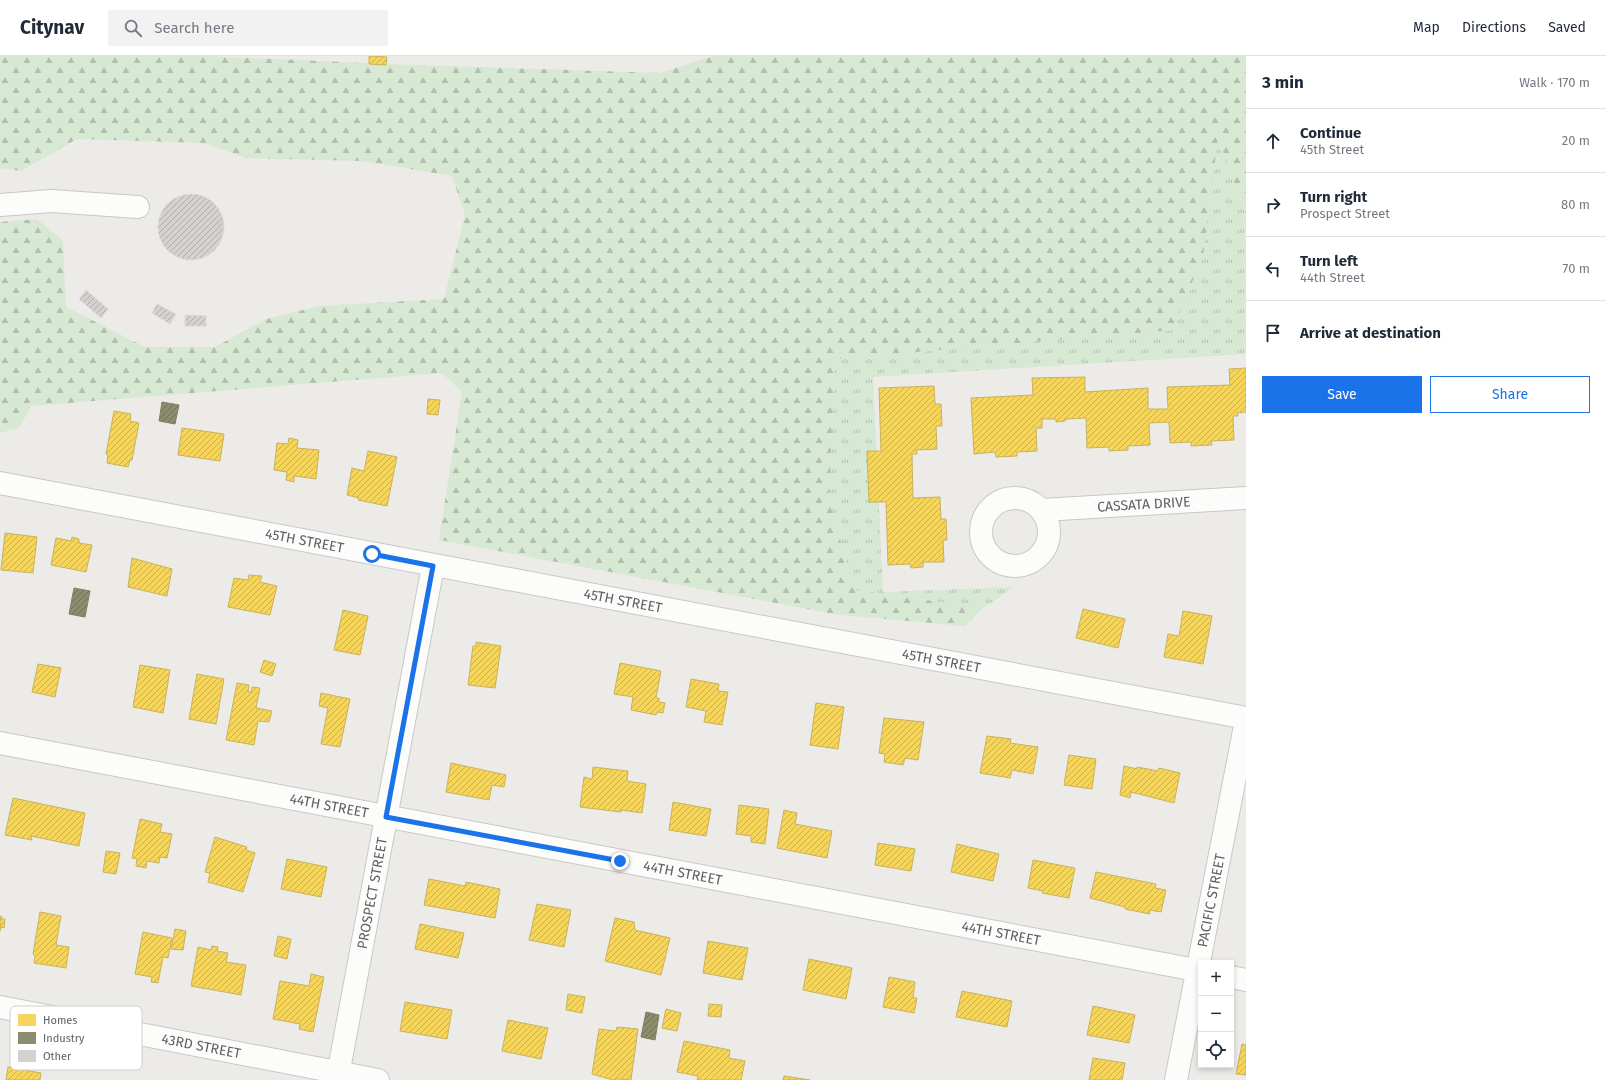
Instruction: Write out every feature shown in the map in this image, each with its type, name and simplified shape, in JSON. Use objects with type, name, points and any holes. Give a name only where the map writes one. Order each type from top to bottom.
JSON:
[{"type":"street","points":[[0,205],[51,202],[138,207]]},
{"type":"street","name":"45TH STREET","points":[[0,483],[1246,720]]},
{"type":"street","name":"CASSATA DRIVE","points":[[1042,510],[1246,498]]},
{"type":"street","name":"PROSPECT STREET","points":[[338,1076],[433,566]]},
{"type":"street","name":"PACIFIC STREET","points":[[1201,960],[1246,720]]},
{"type":"street","name":"44TH STREET","points":[[0,744],[1198,971]]},
{"type":"street","name":"PACIFIC STREET","points":[[1176,1080],[1198,976]]},
{"type":"street","points":[[1234,978],[1246,980]]},
{"type":"street","name":"43RD STREET","points":[[0,1007],[10,1009]]},
{"type":"street","name":"43RD STREET","points":[[142,1036],[338,1076],[378,1080]]},
{"type":"green space","points":[[0,56],[207,56],[386,64],[661,73],[712,56],[1246,56],[1246,214],[1218,138],[1203,256],[1172,330],[835,359],[829,499],[854,590],[983,608],[965,626],[840,615],[439,540],[462,392],[442,373],[31,406],[20,427],[0,433],[0,222],[37,219],[63,241],[66,307],[145,347],[215,347],[266,319],[319,306],[444,299],[465,215],[452,176],[363,161],[245,158],[205,143],[77,139],[21,171],[0,168]]},
{"type":"green space","points":[[1218,137],[1246,214],[1246,354],[873,377],[883,592],[1014,587],[983,608],[854,590],[829,499],[835,359],[1172,330],[1210,195]]},
{"type":"building: Homes","points":[[369,56],[387,57],[386,65],[369,64]]},
{"type":"building: Homes","points":[[1246,368],[1246,412],[1237,413],[1238,416],[1233,416],[1234,440],[1211,441],[1212,445],[1191,446],[1191,442],[1170,443],[1169,422],[1149,423],[1150,445],[1128,446],[1128,450],[1109,451],[1109,447],[1087,448],[1086,418],[1066,419],[1065,421],[1056,422],[1056,419],[1042,419],[1042,428],[1036,428],[1037,451],[1017,452],[1017,456],[996,457],[995,452],[974,454],[971,398],[1033,395],[1032,378],[1085,377],[1085,392],[1148,388],[1148,409],[1168,409],[1167,387],[1230,385],[1229,369]]},
{"type":"building: Homes","points":[[934,386],[935,404],[941,404],[942,426],[936,426],[937,449],[916,450],[917,454],[912,454],[913,498],[940,497],[941,519],[946,519],[947,540],[943,540],[944,562],[923,562],[923,567],[911,568],[910,564],[888,565],[886,502],[869,502],[867,451],[881,451],[879,388]]},
{"type":"building: Homes","points":[[428,399],[440,400],[438,415],[427,414]]},
{"type":"building: Homes","points":[[114,411],[131,414],[130,421],[139,423],[132,460],[130,460],[128,467],[107,463],[108,455],[106,454]]},
{"type":"building: Homes","points":[[182,428],[224,434],[220,461],[178,455]]},
{"type":"building: Homes","points":[[289,438],[298,440],[297,448],[319,450],[316,479],[294,476],[294,482],[286,480],[287,472],[274,470],[277,443],[288,444]]},
{"type":"building: Homes","points":[[368,451],[397,457],[387,506],[358,500],[359,498],[347,495],[352,468],[364,471]]},
{"type":"building: Homes","points":[[5,533],[37,537],[33,573],[1,570]]},
{"type":"building: Homes","points":[[72,537],[79,539],[79,543],[92,545],[86,572],[51,565],[56,538],[71,541]]},
{"type":"building: Homes","points":[[132,558],[172,569],[167,596],[128,587]]},
{"type":"building: Homes","points":[[249,575],[262,576],[260,582],[277,586],[270,615],[228,607],[234,578],[248,580]]},
{"type":"building: Homes","points":[[1083,609],[1125,619],[1118,648],[1076,638]]},
{"type":"building: Homes","points":[[343,610],[368,616],[360,655],[334,650]]},
{"type":"building: Homes","points":[[1183,611],[1212,616],[1203,664],[1164,657],[1168,634],[1179,636]]},
{"type":"building: Homes","points":[[476,642],[501,646],[495,688],[468,685],[473,646],[476,646]]},
{"type":"building: Homes","points":[[264,660],[276,664],[272,676],[260,672]]},
{"type":"building: Homes","points":[[620,663],[661,671],[656,698],[659,698],[659,702],[665,703],[663,713],[657,712],[656,715],[631,710],[633,697],[614,694]]},
{"type":"building: Homes","points":[[38,664],[61,668],[55,697],[32,692]]},
{"type":"building: Homes","points":[[140,665],[170,670],[163,713],[133,707]]},
{"type":"building: Homes","points":[[197,674],[224,679],[216,724],[189,719]]},
{"type":"building: Homes","points":[[691,679],[719,684],[718,691],[728,692],[722,725],[704,722],[706,711],[686,707]]},
{"type":"building: Homes","points":[[237,683],[249,685],[248,692],[251,692],[252,687],[260,688],[256,708],[272,711],[269,722],[258,721],[254,745],[226,740]]},
{"type":"building: Homes","points":[[321,693],[350,699],[340,747],[321,744],[328,708],[319,706]]},
{"type":"building: Homes","points":[[816,703],[844,707],[838,749],[810,745]]},
{"type":"building: Homes","points":[[884,718],[924,722],[918,760],[905,758],[903,765],[884,762],[885,754],[879,753]]},
{"type":"building: Homes","points":[[987,736],[1011,739],[1010,743],[1038,747],[1033,774],[1012,770],[1010,778],[980,773]]},
{"type":"building: Homes","points":[[1069,755],[1096,759],[1092,789],[1064,785]]},
{"type":"building: Homes","points":[[451,763],[506,775],[504,787],[492,785],[489,800],[446,792]]},
{"type":"building: Homes","points":[[1124,766],[1158,771],[1159,768],[1180,773],[1174,803],[1131,792],[1130,798],[1120,795]]},
{"type":"building: Homes","points":[[593,767],[628,771],[627,781],[646,784],[642,813],[580,807],[584,777],[592,779]]},
{"type":"building: Homes","points":[[13,798],[85,813],[79,846],[31,836],[32,840],[5,835]]},
{"type":"building: Homes","points":[[673,802],[711,809],[706,836],[669,830]]},
{"type":"building: Homes","points":[[739,805],[769,809],[765,844],[751,842],[751,836],[736,834]]},
{"type":"building: Homes","points":[[784,810],[797,813],[795,824],[832,831],[827,858],[777,848]]},
{"type":"building: Homes","points":[[140,819],[162,824],[160,832],[172,834],[167,858],[160,857],[159,863],[147,861],[146,868],[136,866],[137,859],[132,858]]},
{"type":"building: Homes","points":[[215,837],[247,847],[246,850],[255,853],[243,892],[208,882],[210,873],[205,872]]},
{"type":"building: Homes","points":[[878,843],[915,849],[911,871],[875,865]]},
{"type":"building: Homes","points":[[957,844],[999,854],[993,881],[951,872]]},
{"type":"building: Homes","points":[[106,851],[120,853],[116,874],[103,872]]},
{"type":"building: Homes","points":[[287,859],[327,867],[321,897],[281,889]]},
{"type":"building: Homes","points":[[1033,860],[1075,868],[1069,898],[1042,893],[1043,891],[1028,888]]},
{"type":"building: Homes","points":[[1096,872],[1156,884],[1155,888],[1166,890],[1161,912],[1149,910],[1150,914],[1125,909],[1125,907],[1090,898]]},
{"type":"building: Homes","points":[[429,879],[465,886],[466,882],[500,889],[495,918],[424,905]]},
{"type":"building: Homes","points":[[537,904],[571,910],[564,947],[529,940]]},
{"type":"building: Homes","points":[[40,912],[61,916],[56,945],[69,947],[66,968],[34,963],[35,956],[33,954]]},
{"type":"building: Homes","points":[[0,916],[2,917],[1,919],[5,919],[4,928],[1,927],[0,931]]},
{"type":"building: Homes","points":[[615,918],[634,922],[635,930],[670,938],[661,975],[605,961]]},
{"type":"building: Homes","points":[[420,924],[464,933],[458,958],[415,949]]},
{"type":"building: Homes","points":[[175,929],[186,931],[183,950],[171,949]]},
{"type":"building: Homes","points":[[143,932],[172,938],[168,958],[163,957],[158,983],[151,982],[152,977],[135,974]]},
{"type":"building: Homes","points":[[278,936],[291,939],[287,959],[274,956]]},
{"type":"building: Homes","points":[[708,941],[748,948],[742,980],[703,973]]},
{"type":"building: Homes","points":[[212,946],[218,947],[217,951],[228,953],[226,962],[246,965],[241,995],[191,986],[198,947],[211,950]]},
{"type":"building: Homes","points":[[809,959],[852,968],[846,999],[803,990]]},
{"type":"building: Homes","points":[[311,974],[324,977],[313,1032],[299,1029],[300,1024],[273,1019],[280,981],[309,986]]},
{"type":"building: Homes","points":[[889,977],[915,982],[913,998],[917,998],[914,1013],[883,1007]]},
{"type":"building: Homes","points":[[962,991],[1012,1001],[1007,1027],[956,1017]]},
{"type":"building: Homes","points":[[568,994],[585,997],[582,1013],[566,1010]]},
{"type":"building: Homes","points":[[405,1002],[452,1010],[447,1039],[400,1031]]},
{"type":"building: Homes","points":[[709,1004],[722,1005],[721,1017],[708,1016]]},
{"type":"building: Homes","points":[[1093,1006],[1135,1015],[1129,1043],[1087,1035]]},
{"type":"building: Homes","points":[[666,1009],[681,1013],[677,1031],[662,1028]]},
{"type":"building: Homes","points":[[508,1020],[548,1028],[541,1059],[502,1051]]},
{"type":"building: Homes","points":[[617,1027],[638,1029],[631,1080],[613,1080],[592,1074],[599,1029],[616,1031]]},
{"type":"building: Homes","points":[[684,1041],[730,1050],[729,1058],[745,1061],[741,1080],[697,1080],[698,1076],[677,1072]]},
{"type":"building: Homes","points":[[1242,1044],[1246,1045],[1246,1075],[1236,1074]]},
{"type":"building: Homes","points":[[1093,1058],[1125,1063],[1122,1080],[1089,1080]]},
{"type":"building: Homes","points":[[8,1067],[10,1067],[10,1070],[24,1070],[41,1073],[40,1080],[6,1080]]},
{"type":"building: Homes","points":[[784,1076],[810,1080],[783,1080]]},
{"type":"building: Industry","points":[[162,402],[179,405],[175,424],[159,421]]},
{"type":"building: Industry","points":[[74,588],[90,591],[85,617],[69,614]]},
{"type":"building: Industry","points":[[646,1012],[659,1015],[655,1040],[641,1037]]},
{"type":"building: Other","points":[[184,194],[198,194],[210,199],[219,208],[224,220],[222,240],[215,251],[198,260],[184,260],[172,255],[163,246],[158,234],[158,220],[163,208],[172,199]]},
{"type":"building: Other","points":[[86,290],[108,309],[101,318],[79,299]]},
{"type":"building: Other","points":[[157,304],[176,314],[170,324],[152,313]]},
{"type":"building: Other","points":[[185,315],[206,316],[206,326],[185,326]]},
{"type":"route","points":[[372,554],[433,566],[386,817],[620,861]]}]
